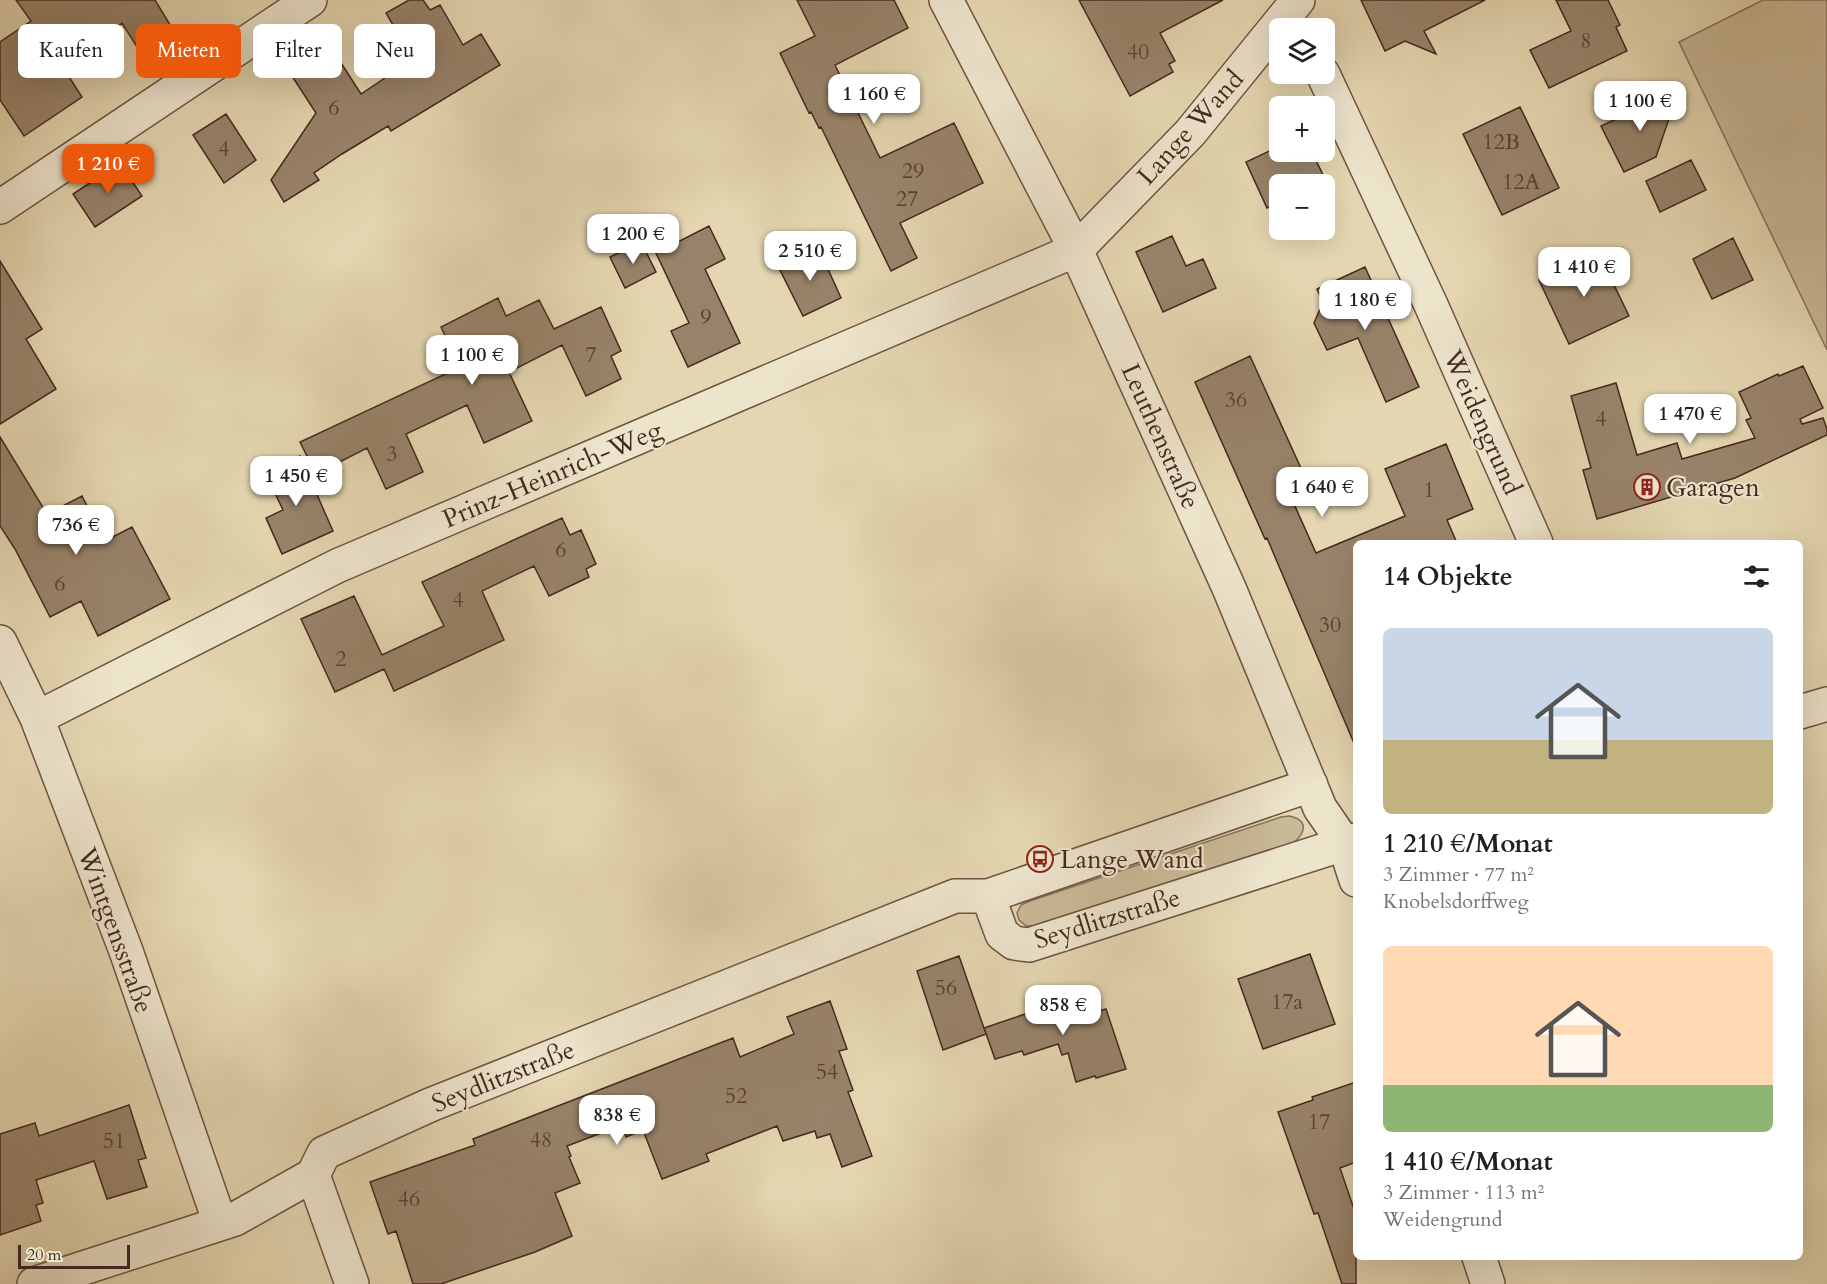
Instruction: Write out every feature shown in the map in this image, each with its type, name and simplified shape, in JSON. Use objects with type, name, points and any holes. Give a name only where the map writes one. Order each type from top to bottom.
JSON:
[{"type":"street","points":[[0,207],[310,0]]},
{"type":"street","name":"Leuthenstraße","points":[[946,0],[1076,250],[1229,588],[1320,808],[1350,841],[1353,860]]},
{"type":"street","name":"Lange Wand","points":[[1076,250],[1190,133],[1298,12]]},
{"type":"street","name":"Weidengrund","points":[[1328,84],[1431,305],[1535,540]]},
{"type":"street","name":"Prinz-Heinrich-Weg","points":[[37,718],[338,566],[1076,250]]},
{"type":"street","name":"Wintgensstraße","points":[[0,642],[37,718],[126,951],[220,1223]]},
{"type":"street","points":[[1803,711],[1827,704]]},
{"type":"street","name":"Seydlitzstraße","points":[[34,1284],[235,1219],[313,1175],[324,1153],[430,1105],[955,896],[988,896],[1311,785]]},
{"type":"street","name":"Seydlitzstraße","points":[[988,896],[1002,934],[1014,943],[1029,945],[1350,841]]},
{"type":"street","points":[[313,1175],[352,1284]]},
{"type":"street","points":[[1480,1260],[1488,1284]]},
{"type":"shaded area","points":[[1763,0],[1827,0],[1827,350],[1679,42]]},
{"type":"shaded area","points":[[1289,816],[1300,820],[1303,827],[1301,835],[1293,843],[1033,926],[1026,926],[1019,920],[1017,913],[1021,905],[1030,901]]},
{"type":"building","points":[[16,0],[155,0],[170,24],[136,24],[136,45],[122,23],[27,24],[31,21]]},
{"type":"building","points":[[409,0],[423,0],[430,10],[440,5],[463,45],[481,34],[500,65],[391,131],[388,126],[342,154],[314,173],[319,180],[284,202],[271,180],[316,113],[293,78],[342,78],[342,64],[361,94],[385,78],[435,78],[435,24],[392,24],[386,13]]},
{"type":"building","points":[[797,0],[894,0],[908,28],[835,65],[880,158],[954,123],[983,183],[900,223],[917,258],[891,271],[821,127],[819,128],[811,112],[809,113],[780,53],[815,36]]},
{"type":"building","points":[[1079,0],[1223,0],[1160,33],[1175,61],[1169,64],[1173,72],[1130,96]]},
{"type":"building","points":[[1361,0],[1485,0],[1424,31],[1436,54],[1405,41],[1385,51]]},
{"type":"building","points":[[1556,0],[1608,0],[1620,25],[1616,27],[1627,51],[1549,88],[1530,50],[1571,31]]},
{"type":"building","points":[[18,30],[18,78],[70,78],[82,97],[24,136],[0,100],[0,42]]},
{"type":"building","points":[[1679,89],[1656,157],[1624,172],[1601,126]]},
{"type":"building","points":[[1520,107],[1559,188],[1502,215],[1463,134]]},
{"type":"building","points":[[226,114],[256,160],[224,183],[193,135]]},
{"type":"building","points":[[1269,151],[1269,162],[1317,162],[1323,174],[1269,174],[1269,207],[1267,208],[1246,162]]},
{"type":"building","points":[[1691,160],[1706,190],[1660,212],[1646,181]]},
{"type":"building","points":[[120,163],[142,196],[95,227],[73,194]]},
{"type":"building","points":[[709,226],[725,259],[705,269],[740,343],[688,367],[671,331],[689,323],[656,253]]},
{"type":"building","points":[[1172,236],[1186,266],[1203,259],[1216,288],[1163,312],[1136,252]]},
{"type":"building","points":[[1733,238],[1753,280],[1712,299],[1693,259]]},
{"type":"building","points":[[641,242],[656,272],[625,288],[610,257]]},
{"type":"building","points":[[818,247],[841,298],[803,316],[778,266]]},
{"type":"building","points":[[1598,252],[1629,316],[1569,344],[1539,280]]},
{"type":"building","points":[[0,261],[42,329],[26,339],[56,389],[0,424]]},
{"type":"building","points":[[1365,267],[1419,387],[1386,402],[1358,338],[1327,350],[1314,323],[1323,302],[1317,289]]},
{"type":"building","points":[[498,298],[506,316],[539,300],[554,329],[601,307],[621,351],[611,356],[621,379],[586,396],[562,345],[509,372],[532,421],[484,443],[467,405],[406,434],[423,472],[386,489],[367,448],[316,474],[300,442],[452,371],[450,368],[459,364],[441,327]]},
{"type":"building","points":[[1250,356],[1304,475],[1285,484],[1316,553],[1405,516],[1385,469],[1446,444],[1473,509],[1447,520],[1456,540],[1353,540],[1353,741],[1267,538],[1265,539],[1195,382]]},
{"type":"building","points":[[1803,366],[1823,408],[1800,419],[1802,424],[1823,418],[1827,435],[1735,478],[1597,519],[1583,470],[1591,468],[1571,396],[1616,383],[1637,455],[1677,443],[1682,459],[1755,438],[1746,420],[1751,418],[1739,392],[1778,374],[1779,376]]},
{"type":"building","points":[[0,437],[47,514],[82,496],[105,541],[132,527],[170,599],[98,636],[81,601],[50,617],[15,549],[0,526]]},
{"type":"building","points":[[300,456],[333,531],[282,554],[266,518],[283,510],[265,472]]},
{"type":"building","points":[[562,518],[570,535],[581,530],[596,564],[586,569],[589,577],[549,596],[534,566],[482,591],[504,640],[394,691],[384,669],[335,692],[301,619],[354,596],[382,655],[444,626],[422,582]]},
{"type":"building","points":[[1310,954],[1335,1024],[1263,1049],[1238,979]]},
{"type":"building","points":[[959,956],[986,1034],[943,1050],[917,971]]},
{"type":"building","points":[[1090,992],[1096,1012],[1106,1009],[1126,1069],[1076,1082],[1068,1053],[1062,1055],[1058,1044],[1024,1055],[1022,1051],[995,1059],[984,1028]]},
{"type":"building","points":[[830,1001],[847,1049],[839,1051],[853,1090],[848,1092],[872,1156],[842,1167],[830,1134],[817,1138],[815,1131],[783,1141],[777,1126],[706,1154],[709,1161],[662,1179],[643,1130],[626,1137],[622,1125],[567,1146],[580,1183],[555,1193],[572,1236],[535,1252],[441,1284],[413,1284],[396,1231],[388,1234],[370,1182],[475,1145],[473,1139],[733,1038],[740,1057],[794,1034],[787,1017]]},
{"type":"building","points":[[1353,1083],[1353,1163],[1340,1168],[1353,1206],[1353,1260],[1356,1260],[1356,1284],[1342,1284],[1318,1213],[1314,1214],[1278,1112],[1313,1100],[1312,1097]]},
{"type":"building","points":[[129,1105],[146,1158],[138,1160],[147,1187],[107,1199],[94,1161],[36,1180],[43,1203],[36,1205],[41,1221],[0,1235],[0,1134],[35,1123],[39,1136]]},
{"type":"place","name":"Garagen","points":[[1647,487]]},
{"type":"place","name":"Lange Wand","points":[[1040,859]]}]
